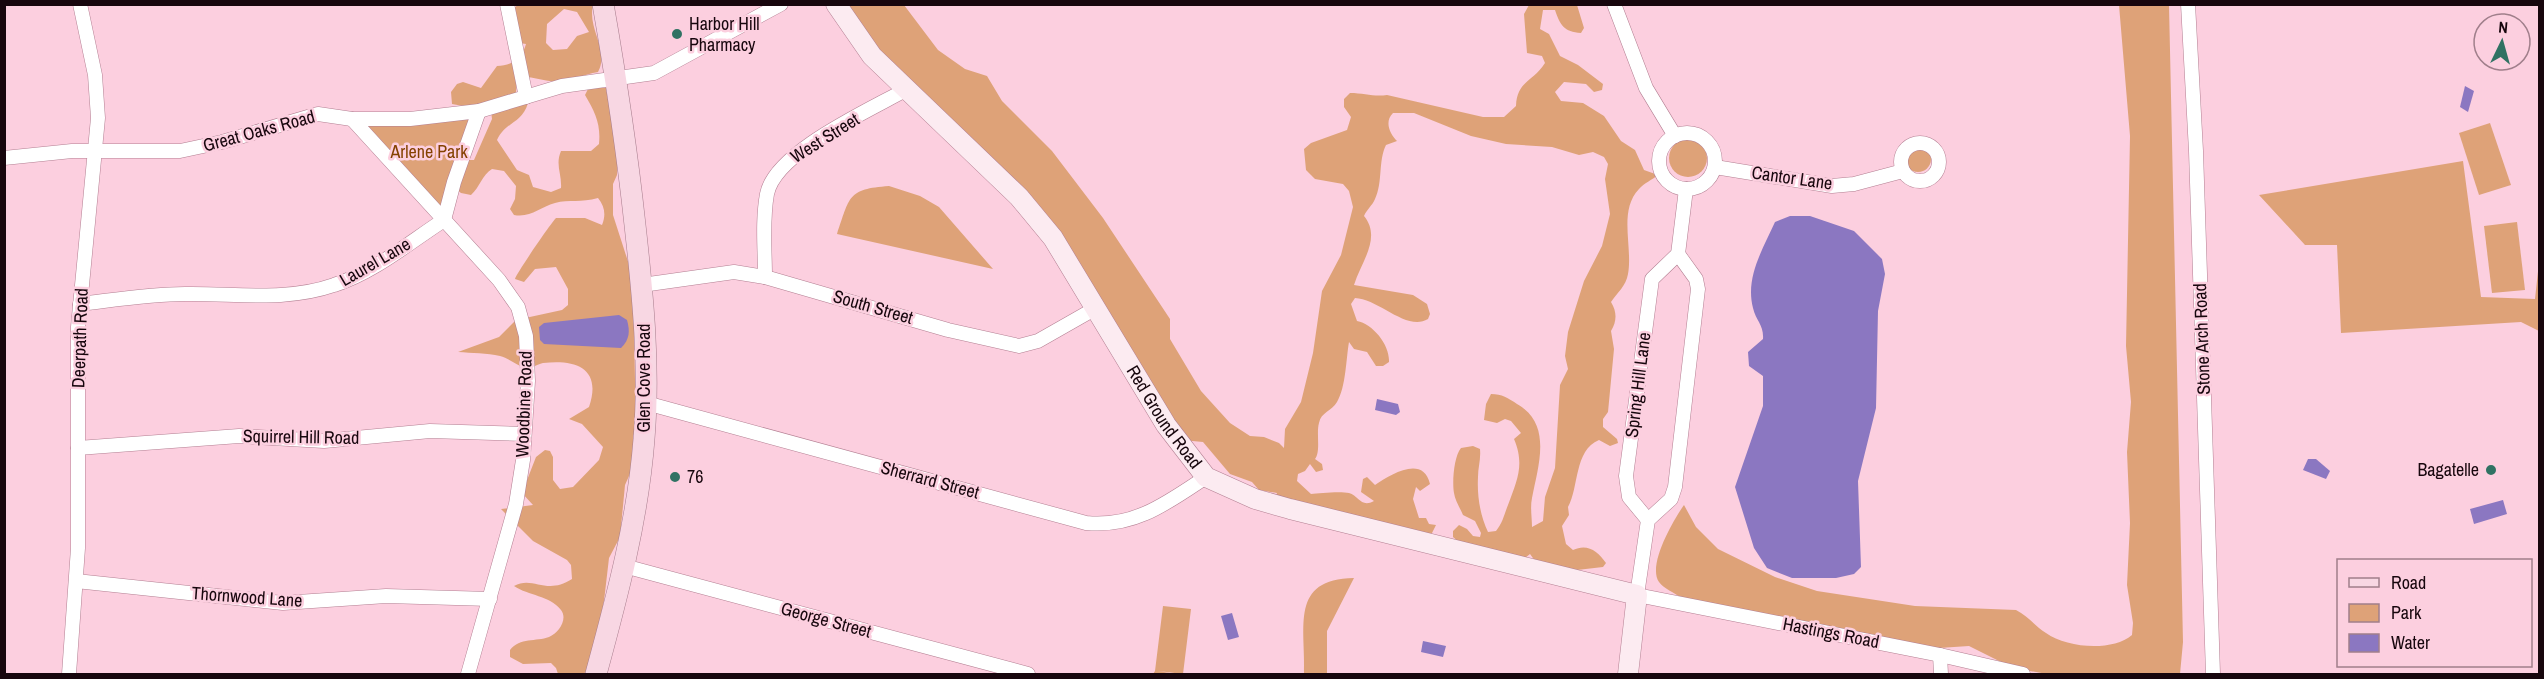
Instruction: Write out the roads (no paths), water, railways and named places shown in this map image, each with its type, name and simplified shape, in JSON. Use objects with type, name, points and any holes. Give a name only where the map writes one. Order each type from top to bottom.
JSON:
[{"type":"main road","name":"Glen Cove Road","points":[[596,675],[624,566],[639,488],[646,403],[647,347],[642,285],[616,79],[603,4]]},
{"type":"main road","name":"Glen Cove Road","points":[[616,79],[617,4]]},
{"type":"street","name":"Deerpath Road","points":[[69,675],[76,582],[80,304],[98,118],[95,75],[80,4]]},
{"type":"street","points":[[507,4],[526,97]]},
{"type":"street","name":"Great Oaks Road","points":[[4,158],[44,152],[180,151],[222,142],[309,115],[329,113],[352,118],[410,119],[479,111],[562,86],[654,73],[781,4]]},
{"type":"street","name":"Red Ground Road","points":[[836,4],[872,56],[1019,197],[1053,238],[1166,425],[1206,477],[1255,499],[1290,509],[1637,595]]},
{"type":"street","points":[[1614,4],[1646,88],[1675,136]]},
{"type":"street","name":"Stone Arch Road","points":[[2188,4],[2197,163],[2213,675]]},
{"type":"street","name":"West Street","points":[[765,277],[767,194],[773,178],[782,166],[835,129],[907,89]]},
{"type":"street","points":[[444,220],[460,164],[479,111]]},
{"type":"street","name":"Woodbine Road","points":[[352,118],[499,280],[522,317],[526,336],[528,381],[516,504],[468,675]]},
{"type":"street","points":[[1683,134],[1701,136],[1713,149],[1715,166],[1708,181],[1694,189],[1686,189],[1669,182],[1660,167],[1662,149],[1675,136],[1683,134]]},
{"type":"street","name":"Cantor Lane","points":[[1715,166],[1832,186],[1854,184],[1903,171]]},
{"type":"street","points":[[1628,675],[1648,520],[1671,499],[1675,487],[1695,330],[1696,279],[1678,254],[1686,189]]},
{"type":"street","name":"Laurel Lane","points":[[80,304],[182,294],[278,297],[310,293],[337,285],[364,271],[444,220]]},
{"type":"street","name":"Spring Hill Lane","points":[[1648,520],[1629,497],[1626,476],[1652,279],[1678,254]]},
{"type":"street","name":"South Street","points":[[642,285],[734,272],[765,277],[948,330],[1019,346],[1038,340],[1096,308]]},
{"type":"street","name":"Sherrard Street","points":[[646,403],[1086,523],[1104,525],[1135,519],[1154,511],[1206,477]]},
{"type":"street","name":"Squirrel Hill Road","points":[[78,448],[239,436],[324,441],[430,431],[524,434]]},
{"type":"street","name":"George Street","points":[[624,566],[1028,675]]},
{"type":"street","name":"Thornwood Lane","points":[[76,582],[283,603],[386,596],[490,599]]},
{"type":"street","name":"Hastings Road","points":[[1637,595],[1940,655],[2023,675]]},
{"type":"street","points":[[1940,655],[1941,675]]},
{"type":"water","points":[[2465,86],[2474,91],[2468,112],[2460,107]]},
{"type":"water","points":[[1790,216],[1810,216],[1854,231],[1882,259],[1885,274],[1878,311],[1876,408],[1858,481],[1861,567],[1854,574],[1836,578],[1792,578],[1767,568],[1754,548],[1735,487],[1763,406],[1763,376],[1749,366],[1748,352],[1763,339],[1751,297],[1753,274],[1775,222]]},
{"type":"water","points":[[619,315],[627,320],[629,328],[628,338],[621,348],[544,344],[540,340],[539,327],[544,323]]},
{"type":"water","points":[[1377,399],[1398,404],[1400,412],[1396,415],[1375,410]]},
{"type":"water","points":[[2308,459],[2316,459],[2330,471],[2326,479],[2303,470]]},
{"type":"water","points":[[2503,500],[2507,514],[2474,524],[2470,509]]},
{"type":"water","points":[[1232,613],[1239,637],[1228,640],[1221,616]]},
{"type":"water","points":[[1423,641],[1446,646],[1443,657],[1421,652]]},
{"type":"place","name":"Harbor Hill Pharmacy","points":[[677,34]]},
{"type":"place","name":"Bagatelle","points":[[2491,470]]},
{"type":"place","name":"76","points":[[675,477]]},
{"type":"park label","name":"Arlene Park","points":[[429,152]]}]
